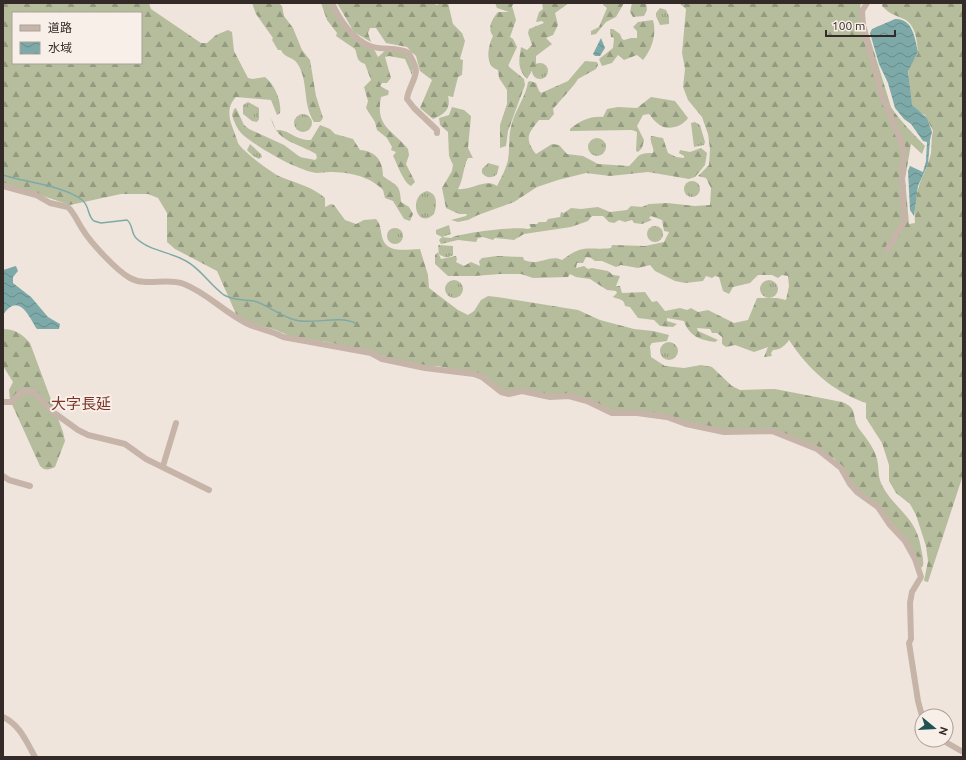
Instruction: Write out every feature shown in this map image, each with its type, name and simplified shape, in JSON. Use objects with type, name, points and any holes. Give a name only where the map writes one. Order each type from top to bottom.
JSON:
[{"type":"street","points":[[332,3],[337,14],[354,36],[370,46],[404,50],[409,52],[416,70],[410,87],[408,99],[414,108],[437,130],[437,133]]},
{"type":"street","points":[[867,3],[862,11],[863,26],[881,93],[900,139],[904,153],[902,182],[904,222],[886,250]]},
{"type":"street","points":[[3,186],[36,195],[50,203],[68,207],[92,242],[114,266],[129,277],[144,282],[183,283],[247,324],[272,331],[283,337],[371,353],[382,359],[425,368],[474,374],[482,377],[501,392],[509,394],[522,391],[550,397],[569,396],[587,401],[612,414],[637,413],[667,418],[686,424],[724,432],[772,432],[817,448],[840,468],[857,492],[878,507],[890,525],[905,541],[920,570],[921,577],[912,592],[910,603],[910,643],[920,708]]},
{"type":"street","points":[[3,402],[12,402],[22,391],[33,390],[53,412],[78,430],[88,435],[125,444],[138,454],[209,490]]},
{"type":"street","points":[[163,466],[176,423]]},
{"type":"street","points":[[3,476],[9,480],[30,486]]},
{"type":"street","points":[[3,717],[13,722],[18,728],[35,757]]},
{"type":"street","points":[[954,747],[963,752]]},
{"type":"green space","points":[[3,3],[149,3],[151,9],[201,43],[207,43],[216,35],[228,30],[232,32],[234,51],[248,78],[253,79],[265,77],[274,88],[279,98],[280,113],[277,115],[271,100],[236,97],[231,103],[230,118],[238,143],[258,162],[281,177],[320,194],[325,198],[325,207],[331,204],[334,205],[345,220],[356,224],[364,220],[376,219],[380,227],[383,240],[390,247],[400,250],[420,249],[428,275],[429,288],[458,310],[468,315],[474,311],[481,300],[488,296],[578,310],[600,320],[634,329],[653,331],[669,335],[667,341],[652,343],[650,346],[651,357],[665,366],[684,368],[701,365],[712,367],[732,386],[740,390],[775,389],[842,402],[848,405],[853,411],[857,425],[874,451],[877,459],[881,483],[886,492],[914,528],[921,548],[923,566],[921,568],[907,540],[852,484],[835,459],[787,434],[723,431],[689,423],[614,412],[591,402],[549,395],[501,391],[485,376],[438,366],[427,366],[401,361],[328,342],[292,337],[276,330],[247,322],[236,314],[217,271],[175,249],[167,242],[167,213],[158,198],[148,194],[121,194],[70,205],[4,183]]},
{"type":"green space","points":[[252,3],[279,3],[282,6],[284,16],[293,28],[302,50],[310,60],[316,96],[323,118],[320,122],[314,122],[310,115],[303,77],[297,63],[284,55],[281,50],[278,50],[272,40],[273,38],[256,14]]},
{"type":"green space","points":[[321,3],[331,3],[336,15],[375,51],[378,57],[386,50],[406,53],[413,68],[412,75],[405,59],[389,56],[385,57],[391,78],[387,83],[382,83],[380,86],[389,91],[388,95],[381,97],[380,115],[386,127],[408,149],[409,155],[406,164],[415,182],[411,186],[403,177],[393,156],[396,152],[391,150],[392,147],[387,138],[377,130],[375,122],[366,108],[368,101],[364,87],[371,80],[365,64],[359,60],[355,49],[336,36],[337,33],[327,20]]},
{"type":"green space","points":[[337,3],[433,3],[437,5],[440,3],[448,3],[453,24],[462,33],[465,41],[460,59],[463,60],[462,75],[458,77],[453,97],[448,96],[449,104],[444,113],[433,119],[420,108],[432,80],[420,71],[416,56],[407,47],[386,43],[376,28],[370,28],[368,33],[371,42],[354,32]]},
{"type":"green space","points":[[495,3],[514,3],[512,6],[516,20],[510,37],[513,39],[517,47],[508,66],[524,79],[525,85],[508,131],[506,146],[500,148],[500,125],[507,104],[507,90],[499,78],[498,70],[491,64],[488,55],[493,36],[490,30],[492,21],[498,12],[509,12],[497,8]]},
{"type":"green space","points":[[542,3],[569,3],[555,13],[558,25],[553,35],[546,38],[552,44],[536,56],[536,64],[527,79],[520,68],[521,47],[527,50],[532,45],[528,33],[529,29],[544,23],[542,21],[536,22],[539,12],[543,9]]},
{"type":"green space","points":[[604,3],[624,3],[616,17],[606,22],[596,34],[591,35],[591,31],[599,27],[607,8],[603,5]]},
{"type":"green space","points":[[632,3],[646,3],[647,10],[644,16],[633,17],[630,12]]},
{"type":"green space","points":[[679,3],[862,3],[860,6],[891,107],[925,146],[922,154],[911,144],[905,179],[909,224],[915,223],[915,207],[919,185],[930,157],[933,131],[925,115],[914,110],[911,105],[908,68],[918,53],[913,29],[904,19],[892,14],[882,6],[882,3],[963,3],[963,475],[928,582],[924,581],[928,561],[926,546],[916,515],[910,504],[896,493],[889,481],[889,465],[882,443],[866,418],[866,403],[843,393],[822,378],[804,361],[789,340],[782,347],[773,350],[771,353],[772,356],[764,357],[768,347],[754,352],[735,345],[726,347],[722,344],[722,337],[717,333],[712,333],[710,329],[697,328],[698,331],[718,340],[715,342],[705,340],[692,334],[684,321],[667,318],[667,321],[677,324],[673,327],[660,326],[654,320],[638,318],[630,307],[625,306],[622,300],[613,297],[617,293],[616,291],[607,290],[590,279],[576,277],[570,274],[568,277],[533,278],[521,274],[448,276],[435,264],[435,255],[438,252],[441,259],[456,256],[456,262],[464,266],[471,262],[480,266],[479,261],[482,258],[497,256],[523,257],[524,260],[532,262],[555,258],[562,260],[576,251],[586,249],[611,248],[612,245],[645,246],[664,242],[669,232],[664,231],[662,220],[651,216],[649,218],[652,220],[642,224],[634,223],[632,220],[625,222],[619,220],[614,223],[609,222],[603,216],[592,216],[588,221],[571,227],[524,234],[514,240],[495,238],[493,240],[483,237],[478,238],[476,242],[458,240],[441,244],[439,240],[442,237],[451,238],[489,230],[513,228],[528,229],[531,228],[529,224],[546,222],[548,219],[560,217],[561,212],[564,213],[571,208],[581,209],[598,207],[610,212],[627,210],[631,206],[642,207],[649,204],[667,203],[695,206],[710,205],[711,188],[706,178],[698,176],[709,165],[710,149],[708,134],[702,117],[688,100],[683,87],[685,69],[682,53],[686,9]],"holes":[[[586,257],[595,261],[602,261],[616,267],[621,265],[638,268],[650,265],[655,271],[675,281],[685,283],[703,281],[706,276],[712,278],[715,276],[719,277],[723,291],[729,294],[733,287],[750,283],[758,275],[772,275],[778,278],[782,275],[788,276],[789,286],[786,300],[777,298],[757,298],[748,320],[734,323],[708,310],[698,312],[691,308],[687,310],[680,308],[665,311],[657,301],[652,302],[645,292],[622,293],[620,286],[616,286],[620,276],[613,275],[608,271],[592,268],[588,269],[584,266],[576,268],[577,263],[583,263]]]},
{"type":"green space","points":[[660,8],[666,10],[669,16],[669,24],[660,25],[656,13]]},
{"type":"green space","points":[[653,20],[653,41],[643,60],[637,55],[624,60],[618,55],[612,63],[602,66],[599,59],[613,48],[614,38],[611,37],[610,29],[613,29],[620,34],[624,40],[637,38],[637,31],[633,27],[638,22]]},
{"type":"green space","points":[[585,61],[597,62],[598,65],[596,69],[578,79],[553,109],[554,114],[549,120],[539,120],[532,129],[529,140],[532,149],[536,154],[552,144],[559,145],[567,154],[583,156],[598,164],[629,166],[641,154],[653,153],[651,136],[663,138],[668,153],[676,157],[684,158],[684,156],[679,153],[680,150],[690,152],[701,148],[707,153],[705,165],[695,177],[689,179],[648,172],[610,176],[586,173],[537,187],[514,202],[468,220],[458,222],[451,220],[466,216],[467,214],[459,214],[446,208],[442,188],[452,171],[453,165],[449,156],[448,132],[440,125],[439,118],[449,115],[452,107],[464,110],[471,116],[468,148],[473,158],[468,158],[458,189],[488,183],[497,186],[508,160],[512,123],[528,82],[530,81],[536,83],[541,93],[568,81]]},
{"type":"green space","points":[[540,63],[547,68],[548,71],[543,78],[540,79],[533,74],[532,71],[537,64]]},
{"type":"green space","points":[[651,97],[675,101],[688,118],[673,128],[668,128],[660,125],[649,114],[643,115],[637,126],[644,140],[642,148],[638,152],[636,151],[637,132],[632,130],[570,131],[570,129],[581,121],[594,117],[603,117],[607,109],[618,107],[637,108]]},
{"type":"green space","points":[[248,102],[259,108],[259,119],[257,122],[252,121],[243,114],[243,105]]},
{"type":"green space","points":[[236,108],[244,125],[249,129],[284,145],[300,157],[315,160],[317,158],[316,154],[289,141],[276,130],[285,131],[305,140],[311,140],[320,125],[330,129],[335,134],[353,139],[360,150],[370,152],[378,158],[382,166],[383,176],[398,188],[400,191],[401,202],[409,207],[413,214],[410,221],[404,219],[393,201],[385,198],[383,190],[372,181],[351,174],[336,172],[317,173],[299,168],[278,158],[257,145],[242,134],[237,128],[232,115],[234,109]]},
{"type":"green space","points":[[303,114],[309,117],[312,123],[309,129],[303,132],[297,129],[294,123],[297,117]]},
{"type":"green space","points":[[695,122],[700,125],[705,142],[704,145],[694,147],[691,123]]},
{"type":"green space","points":[[593,138],[601,138],[606,143],[604,154],[601,156],[593,156],[588,151],[588,143]]},
{"type":"green space","points":[[250,144],[261,154],[262,157],[259,159],[247,150]]},
{"type":"green space","points":[[488,163],[499,166],[497,174],[493,177],[487,177],[482,173],[482,169]]},
{"type":"green space","points":[[689,181],[695,181],[700,186],[698,195],[695,197],[689,197],[684,192],[684,186]]},
{"type":"green space","points":[[427,191],[431,192],[435,197],[436,207],[434,214],[428,218],[423,218],[419,216],[416,205],[417,199],[421,194]]},
{"type":"green space","points":[[449,225],[451,234],[442,237],[436,234],[436,230]]},
{"type":"green space","points":[[655,226],[662,231],[663,234],[658,241],[655,242],[648,237],[647,234],[652,227]]},
{"type":"green space","points":[[395,228],[401,230],[403,236],[401,242],[395,244],[389,242],[387,236],[389,230]]},
{"type":"green space","points":[[438,245],[453,246],[453,255],[446,257],[439,254]]},
{"type":"green space","points":[[454,280],[460,283],[463,289],[460,295],[454,298],[448,295],[445,289],[448,283]]},
{"type":"green space","points":[[769,280],[775,283],[778,289],[775,295],[769,298],[763,295],[760,289],[763,283]]},
{"type":"green space","points":[[3,329],[18,333],[30,343],[63,432],[65,441],[55,467],[51,469],[47,470],[40,466],[10,400],[9,390],[13,382],[3,366]]},
{"type":"green space","points":[[669,342],[675,345],[678,351],[675,357],[669,360],[663,357],[660,351],[663,345]]},
{"type":"water","points":[[895,19],[906,22],[912,30],[914,36],[918,52],[908,71],[912,105],[927,118],[932,132],[928,164],[918,186],[914,216],[910,210],[908,171],[910,166],[923,172],[926,161],[927,142],[923,141],[911,124],[904,119],[895,108],[888,83],[879,64],[870,33],[872,29]]},
{"type":"water","points":[[601,38],[605,48],[600,56],[595,56],[593,54]]},
{"type":"water","points":[[16,266],[18,271],[13,277],[13,283],[31,297],[48,317],[60,324],[59,329],[37,329],[27,313],[19,306],[14,305],[3,315],[3,270]]},
{"type":"waterway","points":[[3,175],[55,188],[75,195],[85,202],[90,216],[94,221],[101,223],[127,220],[134,236],[141,242],[147,246],[180,258],[191,264],[219,291],[228,297],[254,301],[295,320],[341,320],[355,323]]},
{"type":"district","name":"大字長延","points":[[81,403]]}]
